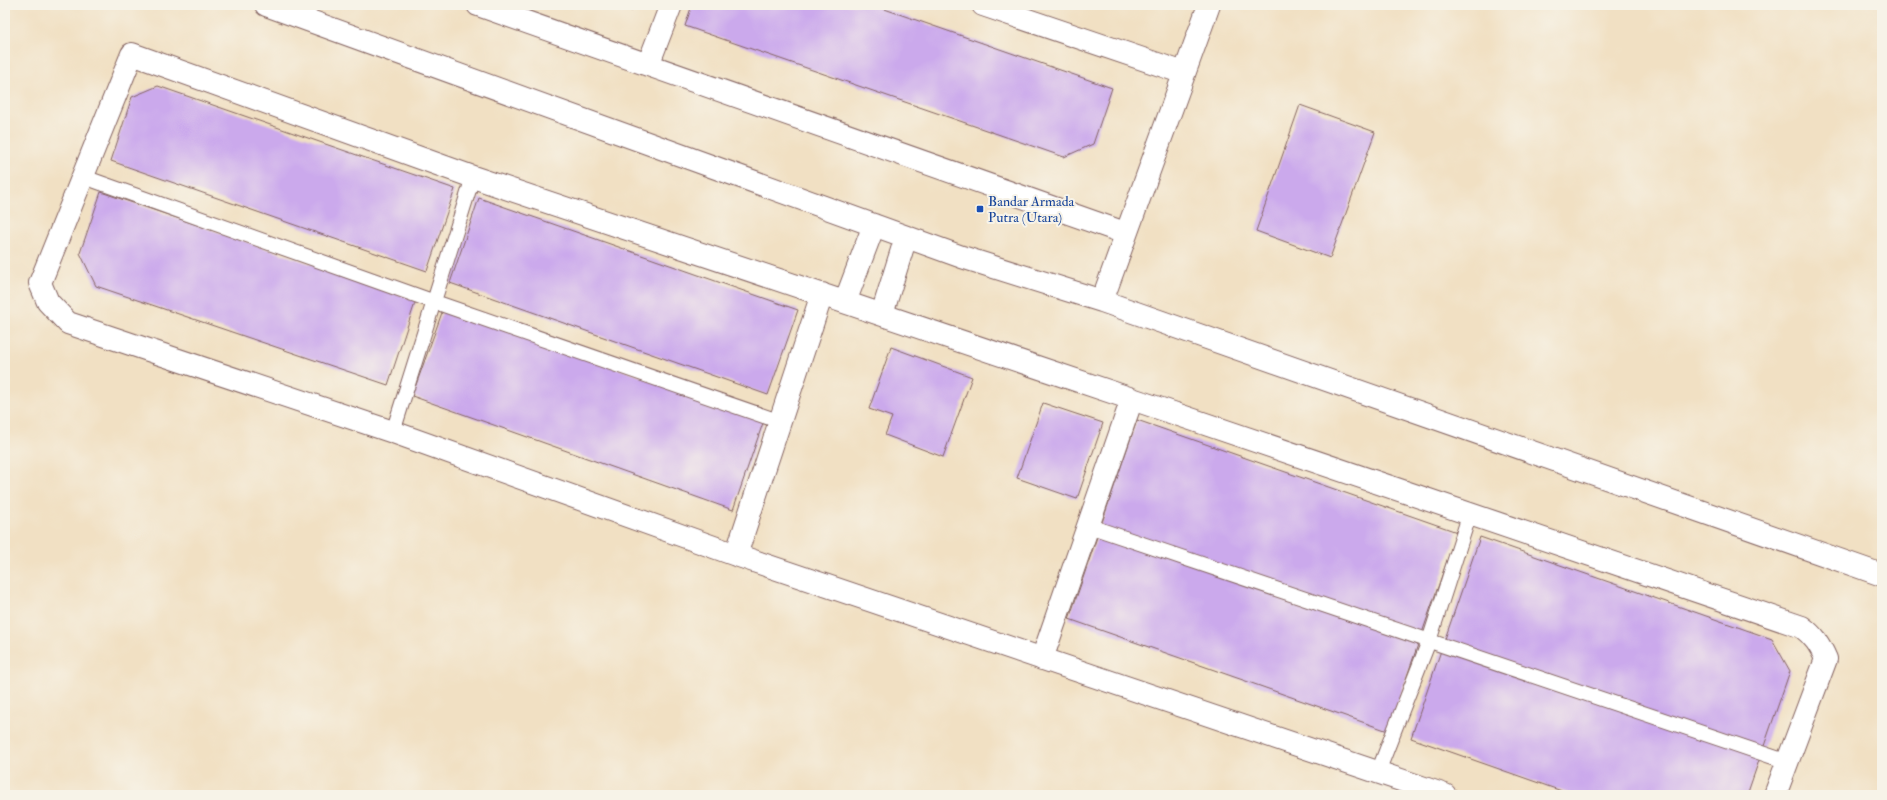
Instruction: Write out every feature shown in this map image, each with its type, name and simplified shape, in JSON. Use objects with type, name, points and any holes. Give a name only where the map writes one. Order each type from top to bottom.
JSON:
[{"type":"street","points":[[266,5],[962,257],[1102,301],[1882,575]]},
{"type":"street","points":[[478,5],[1126,233]]},
{"type":"street","points":[[648,65],[671,5]]},
{"type":"street","points":[[982,5],[1184,73]]},
{"type":"street","points":[[1102,301],[1208,5]]},
{"type":"street","points":[[1445,795],[736,555],[393,432],[68,323],[48,302],[40,283],[132,54],[473,177],[1132,398],[1802,627],[1813,636],[1821,647],[1826,659],[1775,795]]},
{"type":"street","points":[[845,302],[874,225]]},
{"type":"street","points":[[882,314],[906,237]]},
{"type":"street","points":[[736,555],[822,294]]},
{"type":"street","points":[[1042,659],[1132,398]]},
{"type":"lane","points":[[84,176],[435,302],[781,422]]},
{"type":"lane","points":[[393,432],[473,177]]},
{"type":"lane","points":[[1378,772],[1429,640],[1470,513]]},
{"type":"lane","points":[[1089,526],[1788,762]]},
{"type":"building","points":[[616,5],[634,5],[632,11]]},
{"type":"building","points":[[692,5],[873,5],[1112,88],[1093,144],[1064,157],[685,26]]},
{"type":"building","points":[[158,86],[455,189],[427,271],[111,161],[132,97]]},
{"type":"building","points":[[1300,105],[1375,132],[1330,258],[1256,231]]},
{"type":"building","points":[[101,192],[416,300],[388,385],[96,286],[80,253]]},
{"type":"building","points":[[479,198],[798,310],[768,395],[450,283]]},
{"type":"building","points":[[444,307],[764,420],[733,510],[412,396]]},
{"type":"building","points":[[891,347],[972,377],[943,457],[885,435],[892,417],[869,409]]},
{"type":"building","points":[[1043,403],[1103,423],[1077,499],[1017,478]]},
{"type":"building","points":[[1137,420],[1457,532],[1388,731],[1069,619]]},
{"type":"building","points":[[1480,537],[1772,639],[1790,671],[1747,795],[1573,795],[1411,738]]},
{"type":"place","name":"Bandar Armada Putra (Utara)","points":[[980,209]]}]
